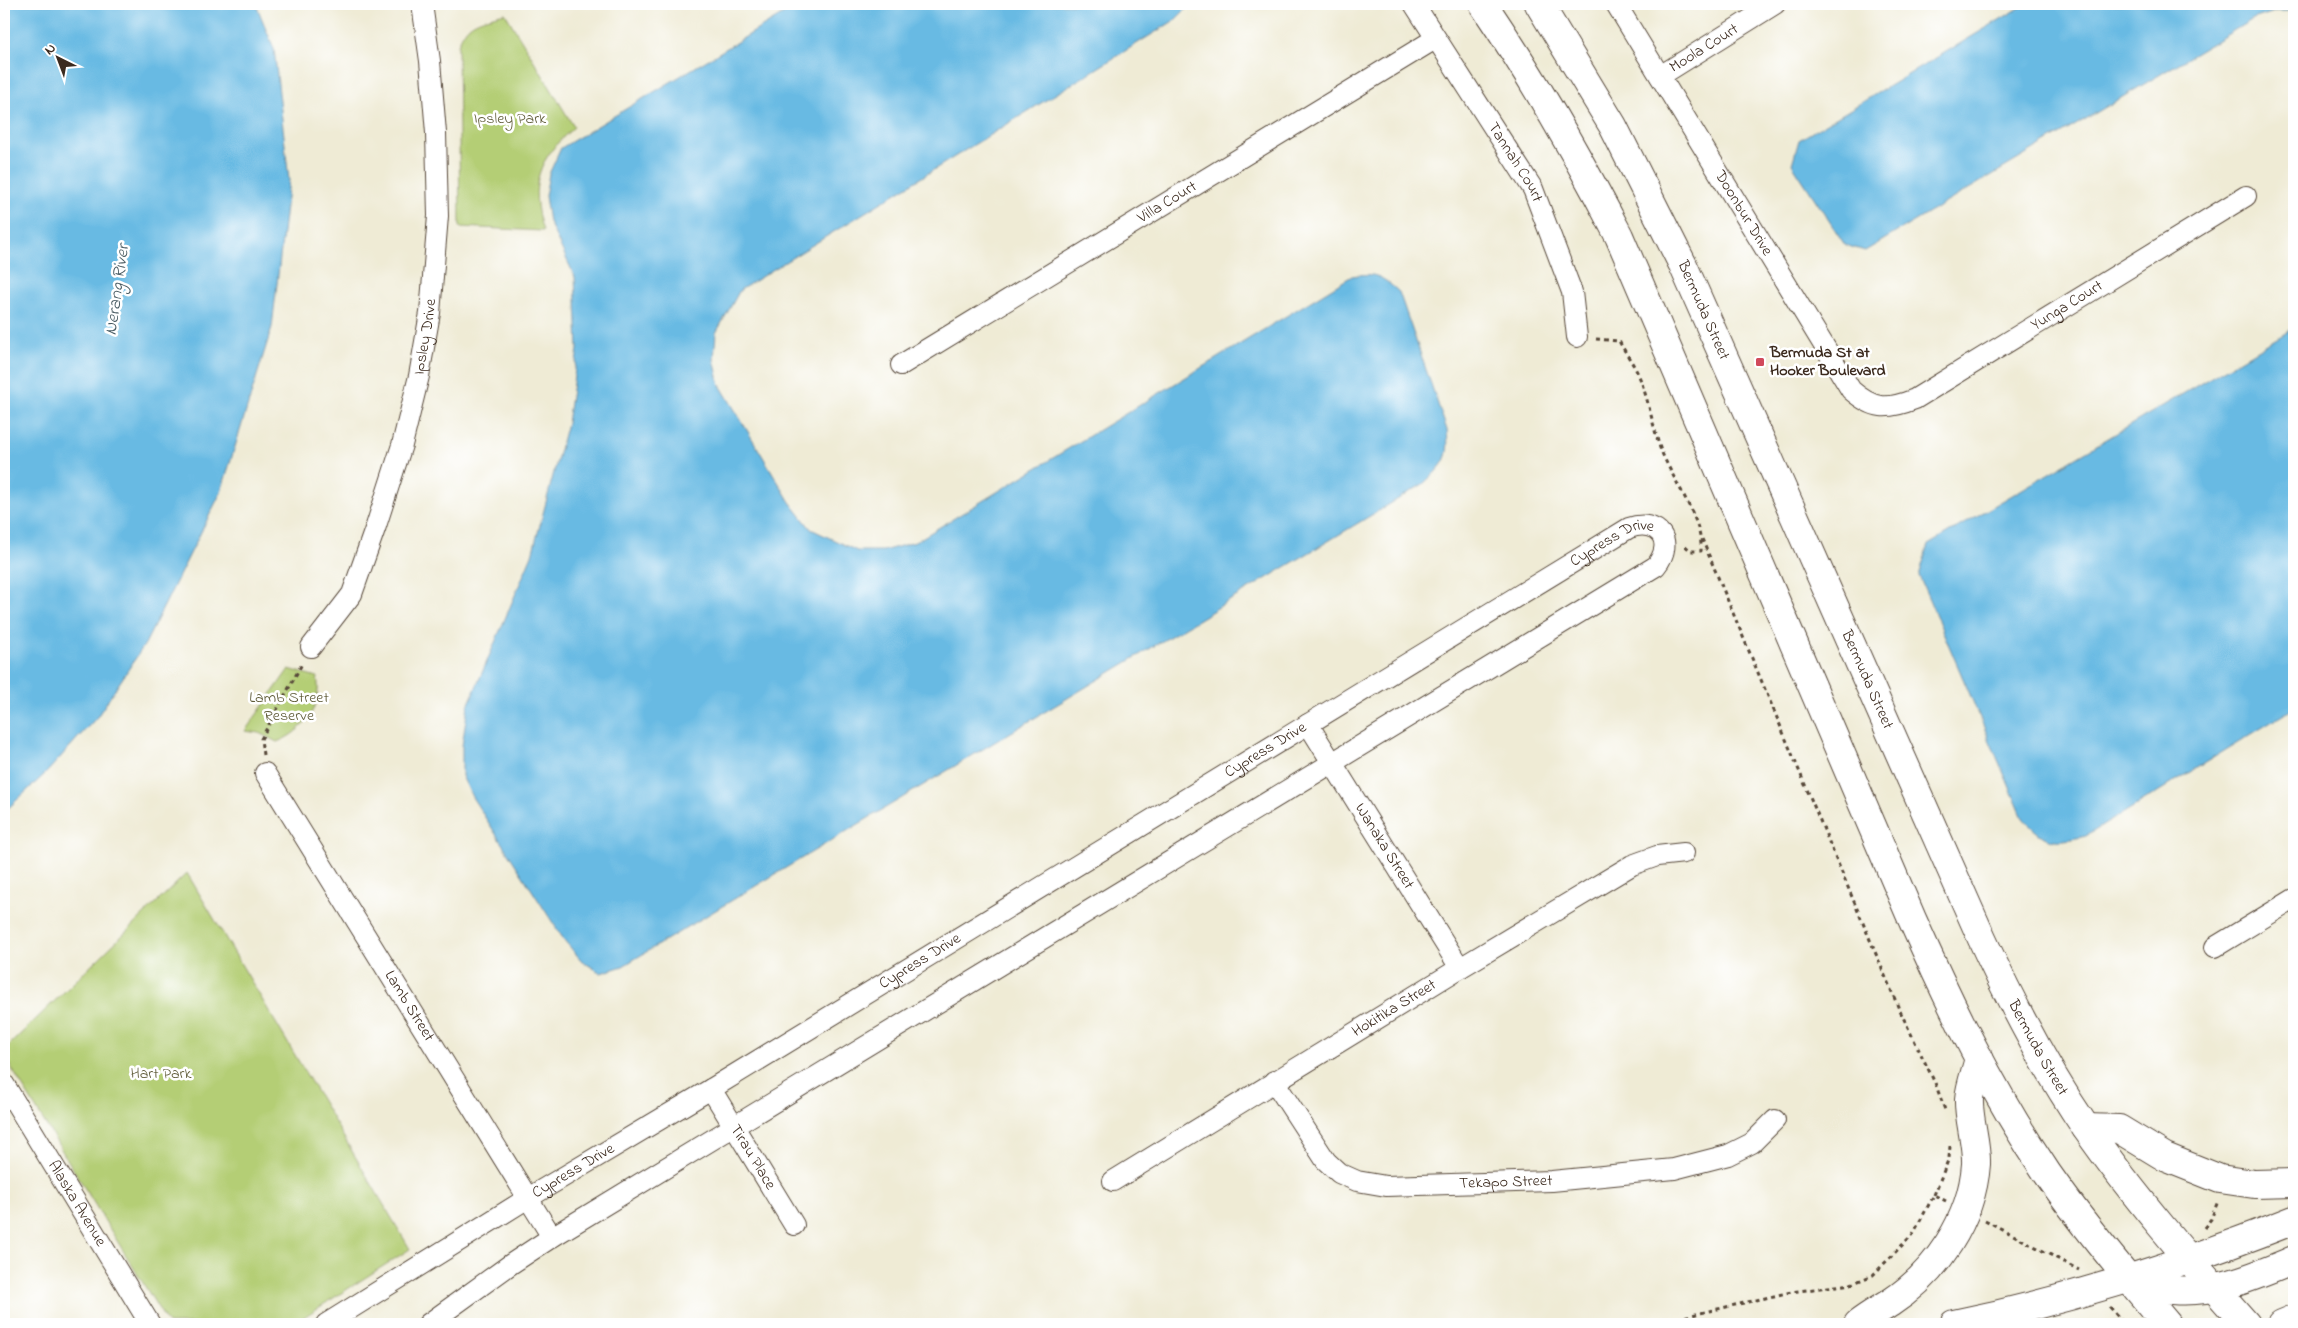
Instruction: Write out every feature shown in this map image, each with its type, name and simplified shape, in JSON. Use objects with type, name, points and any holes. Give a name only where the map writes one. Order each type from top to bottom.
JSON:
[{"type":"main road","points":[[1483,4],[1527,70],[1588,175],[1618,236],[1955,1014],[2047,1172],[2096,1240],[2166,1324]]},
{"type":"main road","name":"Bermuda Street","points":[[1539,4],[1585,77],[1650,196],[2006,991],[2042,1057],[2086,1128],[2141,1202],[2246,1324]]},
{"type":"main road","points":[[1858,1324],[1890,1303],[1930,1268],[1958,1226],[1966,1207],[1976,1164],[1969,1100],[1979,1058]]},
{"type":"main road","points":[[2086,1128],[2119,1129],[2165,1157],[2220,1179],[2254,1184],[2294,1183]]},
{"type":"main road","points":[[1954,1324],[2028,1308],[2130,1280],[2294,1220]]},
{"type":"main road","points":[[2130,1280],[2172,1290],[2213,1287],[2241,1281],[2294,1260]]},
{"type":"main road","points":[[2282,1324],[2294,1319]]},
{"type":"street","name":"Ipsley Drive","points":[[311,647],[352,594],[402,445],[419,376],[430,313],[438,216],[436,133],[430,61],[422,4]]},
{"type":"street","name":"Tannah Court","points":[[1414,4],[1533,189],[1572,292],[1577,337]]},
{"type":"street","name":"Doonbur Drive","points":[[1616,4],[1850,390],[1872,405],[1884,408]]},
{"type":"street","name":"Moola Court","points":[[1660,76],[1775,4]]},
{"type":"street","name":"Villa Court","points":[[901,366],[1435,39]]},
{"type":"street","name":"Yunga Court","points":[[1884,408],[1915,399],[2246,196]]},
{"type":"street","name":"Cypress Drive","points":[[326,1324],[528,1198],[711,1089],[1629,528],[1640,524],[1651,526],[1661,532],[1665,543],[1664,556],[1656,566],[735,1128],[552,1237],[428,1324]]},
{"type":"street","name":"Wanaka Street","points":[[1308,724],[1460,968]]},
{"type":"street","name":"Lamb Street","points":[[265,774],[552,1237]]},
{"type":"street","name":"Hokitika Street","points":[[1113,1181],[1274,1081],[1632,865],[1657,856],[1684,854]]},
{"type":"street","points":[[2215,947],[2294,899]]},
{"type":"street","name":"Tekapo Street","points":[[1274,1081],[1326,1161],[1339,1172],[1356,1181],[1386,1186],[1552,1181],[1674,1169],[1728,1155],[1752,1142],[1775,1120]]},
{"type":"street","name":"Alaska Avenue","points":[[4,1084],[150,1324]]},
{"type":"street","name":"Tirau Place","points":[[711,1089],[794,1224]]},
{"type":"path","points":[[1577,337],[1619,341],[1641,380],[1660,448],[1692,512],[1899,1010],[1935,1082],[1945,1112]]},
{"type":"path","points":[[1661,532],[1679,540],[1691,551],[1701,551],[1702,539]]},
{"type":"path","points":[[265,774],[261,739],[311,647]]},
{"type":"path","points":[[1622,1324],[1666,1321],[1791,1292],[1851,1284],[1873,1275],[1913,1234],[1934,1194],[1949,1158],[1950,1143]]},
{"type":"path","points":[[1934,1194],[1949,1202]]},
{"type":"path","points":[[2203,1229],[2211,1220],[2219,1200]]},
{"type":"path","points":[[1984,1219],[2078,1269]]},
{"type":"path","points":[[2196,1227],[2203,1229],[2208,1234]]},
{"type":"path","points":[[2109,1305],[2124,1324]]},
{"type":"green space","name":"Ipsley Park","points":[[505,13],[574,127],[552,150],[539,173],[536,199],[543,231],[460,227],[458,45],[470,25],[482,19]]},
{"type":"green space","name":"Lamb Street Reserve","points":[[289,669],[317,677],[317,698],[309,716],[295,732],[277,742],[259,733],[245,731]]},
{"type":"green space","name":"Hart Park","points":[[187,873],[410,1249],[293,1324],[168,1324],[4,1056],[4,1050]]},
{"type":"water","name":"Nerang River","points":[[4,4],[256,4],[274,49],[289,180],[272,327],[221,492],[145,644],[97,717],[46,773],[4,812]]},
{"type":"water","points":[[800,4],[1191,4],[1175,20],[740,290],[716,333],[714,359],[720,385],[790,502],[811,529],[857,551],[883,551],[915,542],[1352,276],[1360,275],[1378,276],[1399,292],[1447,430],[1446,455],[1441,466],[1423,484],[623,966],[601,973],[582,961],[564,940],[472,797],[462,776],[462,746],[468,706],[532,555],[567,423],[578,349],[575,277],[549,222],[545,196],[549,174],[561,148]]},
{"type":"water","points":[[2026,4],[2294,4],[2294,11],[2277,11],[2253,19],[1865,251],[1845,245],[1792,164],[1799,140]]},
{"type":"water","points":[[2294,328],[2294,708],[2086,836],[2065,840],[2044,837],[2023,818],[1919,576],[1928,545]]},
{"type":"place","name":"Bermuda St at Hooker Boulevard","points":[[1760,362]]}]
